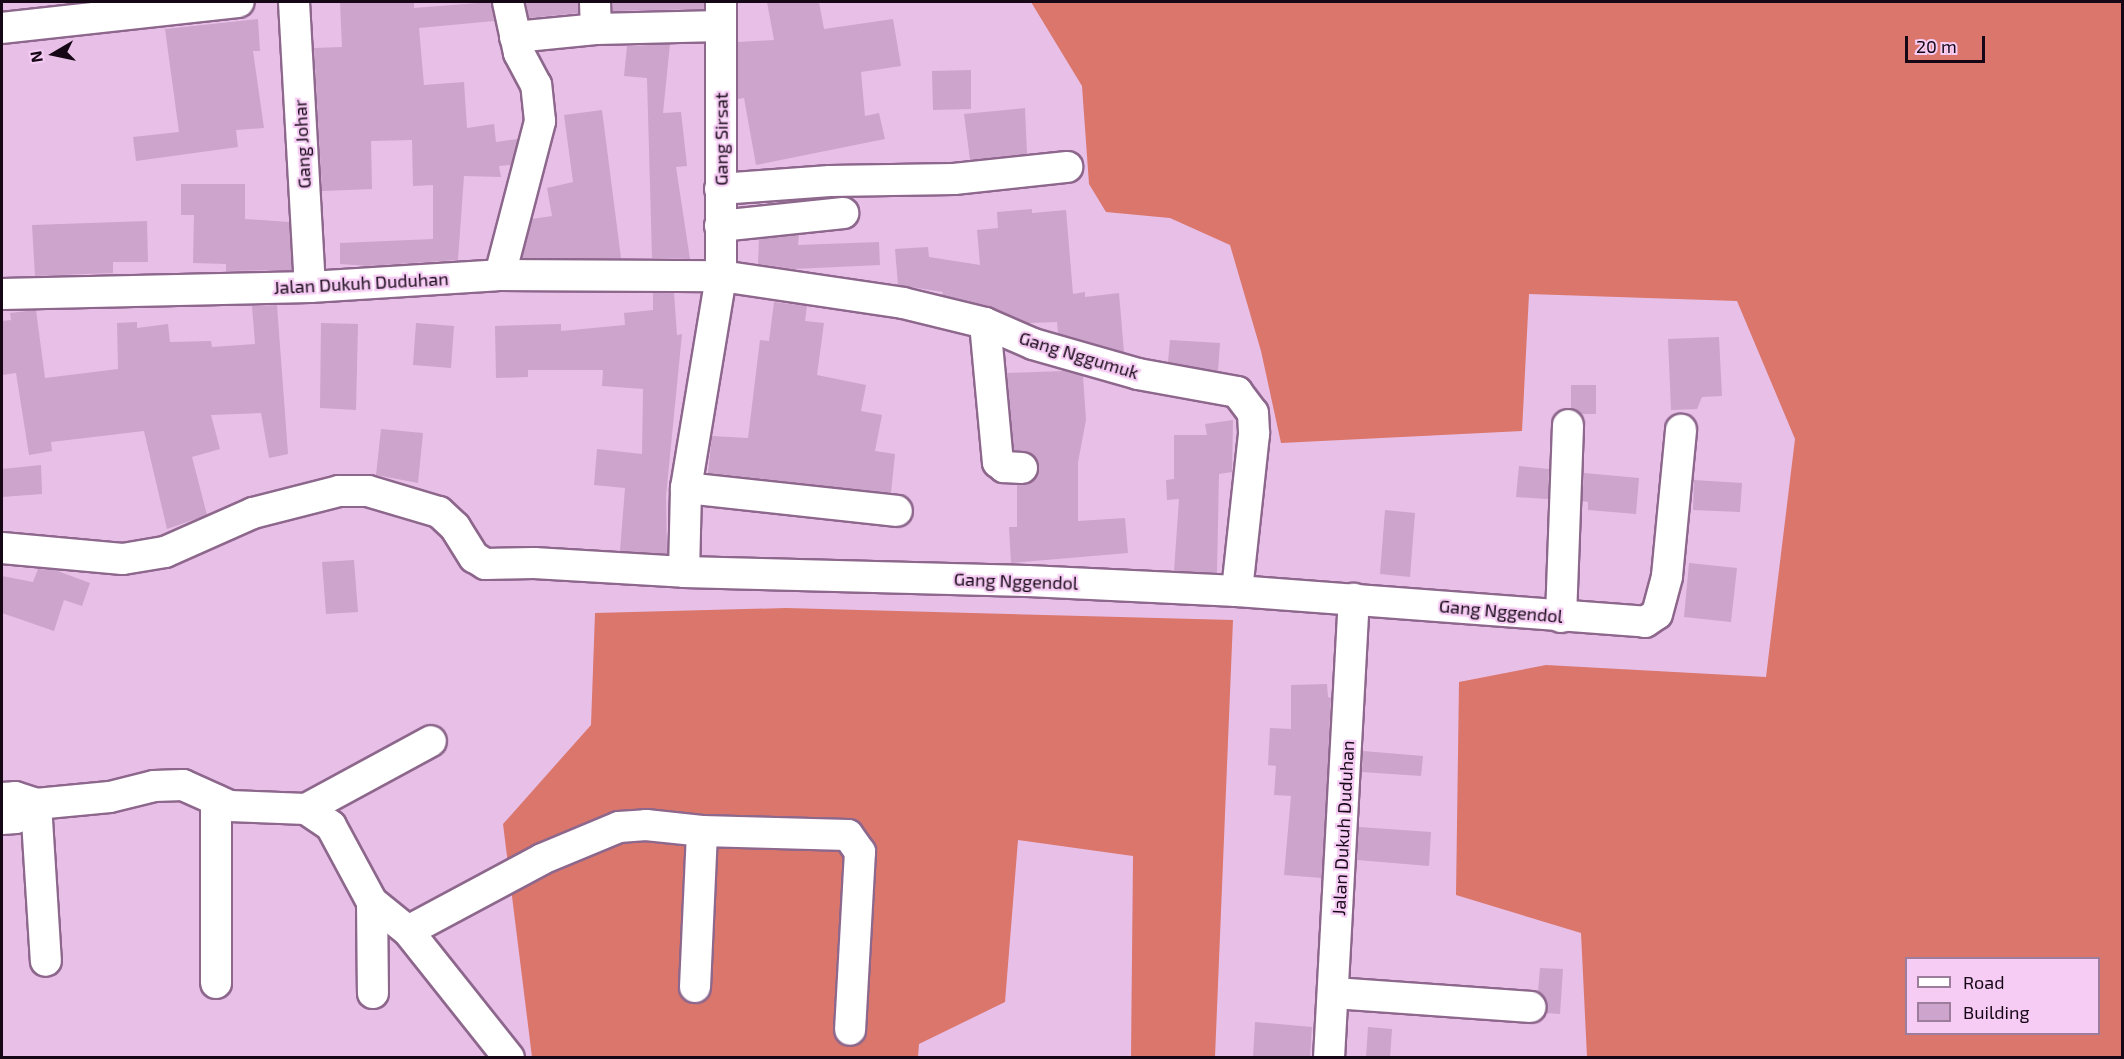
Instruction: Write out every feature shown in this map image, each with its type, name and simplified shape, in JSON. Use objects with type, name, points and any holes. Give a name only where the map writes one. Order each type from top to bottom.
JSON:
[{"type":"street","points":[[2,28],[239,2]]},
{"type":"street","name":"Gang Johar","points":[[294,2],[310,287]]},
{"type":"street","points":[[500,275],[540,121],[536,85],[519,53],[508,2]]},
{"type":"street","points":[[515,37],[595,15],[721,14]]},
{"type":"street","name":"Gang Sirsat","points":[[721,14],[721,276]]},
{"type":"street","points":[[720,189],[830,181],[954,180],[1066,167]]},
{"type":"street","points":[[720,226],[843,213]]},
{"type":"street","name":"Jalan Dukuh Duduhan","points":[[2,294],[310,287],[500,275],[721,276]]},
{"type":"street","points":[[684,572],[686,488],[721,276]]},
{"type":"street","name":"Gang Nggumuk","points":[[721,276],[903,303],[985,323],[1033,344],[1179,384],[1237,392],[1248,401],[1253,413],[1254,434],[1237,591]]},
{"type":"street","points":[[985,323],[998,462],[1004,467],[1022,468]]},
{"type":"street","points":[[1561,617],[1568,425]]},
{"type":"street","name":"Gang Nggendol","points":[[2,548],[123,560],[165,552],[253,513],[339,491],[368,491],[439,512],[455,527],[474,557],[485,564],[534,563],[684,572],[1237,591],[1354,598],[1561,617],[1645,622],[1657,614],[1666,576],[1682,430]]},
{"type":"street","points":[[686,488],[897,511]]},
{"type":"street","name":"Jalan Dukuh Duduhan","points":[[1329,1058],[1335,993],[1354,598]]},
{"type":"street","points":[[306,809],[431,741]]},
{"type":"street","points":[[2,798],[15,797],[36,804],[110,798],[154,786],[183,785],[230,806],[292,806],[306,809],[331,826],[372,902],[408,931],[509,1058]]},
{"type":"street","points":[[216,800],[216,983]]},
{"type":"street","points":[[2,819],[16,818],[36,804]]},
{"type":"street","points":[[36,804],[46,961]]},
{"type":"street","points":[[408,931],[542,859],[619,827],[646,825],[702,831],[848,835],[860,852],[850,1030]]},
{"type":"street","points":[[695,987],[702,831]]},
{"type":"street","points":[[372,902],[373,993]]},
{"type":"street","points":[[1335,993],[1530,1007]]},
{"type":"shaded area","points":[[1031,2],[2122,2],[2122,1057],[1587,1057],[1581,933],[1456,895],[1459,682],[1546,665],[1766,677],[1795,439],[1737,301],[1529,294],[1522,431],[1281,443],[1261,351],[1230,245],[1170,218],[1106,212],[1089,184],[1082,86]]},
{"type":"shaded area","points":[[786,608],[1233,620],[1215,1057],[1131,1057],[1133,856],[1018,840],[1005,1002],[919,1044],[918,1057],[532,1057],[503,824],[591,725],[595,613]]},
{"type":"building","points":[[340,2],[414,2],[414,8],[491,2],[494,21],[419,28],[424,85],[464,82],[467,128],[494,124],[496,142],[518,139],[511,165],[499,166],[501,177],[464,176],[458,260],[368,266],[340,264],[340,243],[433,239],[433,185],[413,186],[412,140],[371,141],[372,189],[322,191],[314,48],[342,47]]},
{"type":"building","points":[[526,2],[578,2],[578,13],[529,18]]},
{"type":"building","points":[[612,2],[704,2],[704,9],[613,11]]},
{"type":"building","points":[[767,2],[819,2],[824,29],[893,19],[901,66],[861,72],[865,116],[879,113],[885,139],[756,165],[744,98],[738,99],[738,42],[774,40]]},
{"type":"building","points":[[258,19],[260,51],[253,51],[264,128],[236,130],[238,147],[136,161],[133,137],[179,132],[165,29]]},
{"type":"building","points":[[670,44],[663,113],[681,112],[687,166],[676,167],[690,259],[652,258],[647,78],[624,76],[627,46]]},
{"type":"building","points":[[971,70],[971,109],[933,110],[932,71]]},
{"type":"building","points":[[1025,108],[1027,154],[970,160],[964,114]]},
{"type":"building","points":[[602,110],[621,258],[522,258],[532,219],[552,216],[547,188],[573,182],[564,115]]},
{"type":"building","points":[[181,184],[245,184],[245,219],[289,222],[292,270],[226,271],[226,264],[193,263],[194,215],[181,215]]},
{"type":"building","points":[[1032,209],[1032,213],[1066,210],[1073,294],[1085,292],[1085,297],[1119,293],[1124,352],[1058,333],[1057,322],[1028,323],[989,306],[942,295],[943,292],[898,285],[895,249],[928,247],[929,257],[980,265],[977,230],[998,228],[997,212]]},
{"type":"building","points":[[147,221],[148,262],[113,262],[113,273],[35,276],[32,225]]},
{"type":"building","points":[[799,235],[798,245],[879,242],[880,265],[793,269],[758,264],[759,239]]},
{"type":"building","points":[[653,293],[674,293],[677,335],[682,334],[666,496],[667,554],[620,551],[625,488],[594,485],[597,449],[642,454],[643,389],[602,386],[603,370],[528,370],[528,377],[496,378],[495,326],[561,324],[561,331],[625,325],[624,313],[653,310]]},
{"type":"building","points":[[774,302],[807,306],[805,321],[824,323],[817,375],[866,385],[861,411],[882,415],[875,451],[895,454],[891,493],[708,473],[712,436],[748,438],[760,340],[769,341]]},
{"type":"building","points":[[277,305],[288,454],[269,458],[261,413],[211,415],[220,449],[192,457],[207,515],[167,529],[144,431],[51,442],[52,451],[29,455],[16,373],[2,375],[2,321],[11,320],[10,313],[36,310],[45,378],[118,369],[117,323],[137,322],[137,328],[168,324],[170,342],[211,341],[212,347],[255,344],[252,306]]},
{"type":"building","points":[[321,323],[358,324],[356,410],[320,408]]},
{"type":"building","points":[[416,323],[454,326],[451,368],[413,365]]},
{"type":"building","points":[[1719,337],[1722,396],[1702,397],[1697,409],[1671,410],[1668,339]]},
{"type":"building","points":[[1170,340],[1220,343],[1218,371],[1168,362]]},
{"type":"building","points":[[1064,371],[1083,376],[1086,420],[1078,462],[1078,521],[1125,518],[1128,553],[1011,563],[1009,527],[1017,527],[1017,485],[1030,483],[1039,468],[1032,454],[1014,450],[1007,373]]},
{"type":"building","points":[[1571,385],[1596,385],[1596,414],[1581,414],[1571,408]]},
{"type":"building","points":[[1233,420],[1232,472],[1219,474],[1217,573],[1174,571],[1179,499],[1167,500],[1166,480],[1174,479],[1174,435],[1207,435],[1205,424]]},
{"type":"building","points":[[381,429],[423,433],[418,483],[376,475]]},
{"type":"building","points":[[41,465],[42,494],[2,497],[2,469]]},
{"type":"building","points":[[1519,466],[1549,469],[1548,499],[1516,497]]},
{"type":"building","points":[[1584,473],[1639,478],[1636,514],[1588,510],[1588,502],[1582,501]]},
{"type":"building","points":[[1694,480],[1742,483],[1740,512],[1693,510]]},
{"type":"building","points":[[1385,510],[1415,513],[1410,577],[1380,574]]},
{"type":"building","points":[[354,560],[358,612],[326,614],[322,562]]},
{"type":"building","points":[[1689,563],[1737,568],[1731,622],[1684,617]]},
{"type":"building","points":[[38,569],[55,570],[90,583],[82,606],[64,600],[54,631],[2,613],[2,576],[33,582]]},
{"type":"building","points":[[1327,684],[1328,697],[1331,698],[1322,878],[1284,875],[1291,796],[1274,795],[1276,766],[1268,765],[1270,728],[1291,729],[1291,685]]},
{"type":"building","points":[[1363,751],[1423,756],[1421,776],[1362,772]]},
{"type":"building","points":[[1359,827],[1431,832],[1429,866],[1357,860]]},
{"type":"building","points":[[1540,968],[1563,969],[1560,1014],[1546,1013],[1546,1000],[1538,992]]},
{"type":"building","points":[[1255,1022],[1312,1027],[1310,1058],[1253,1058]]},
{"type":"building","points":[[1368,1027],[1392,1029],[1390,1058],[1366,1058]]}]
